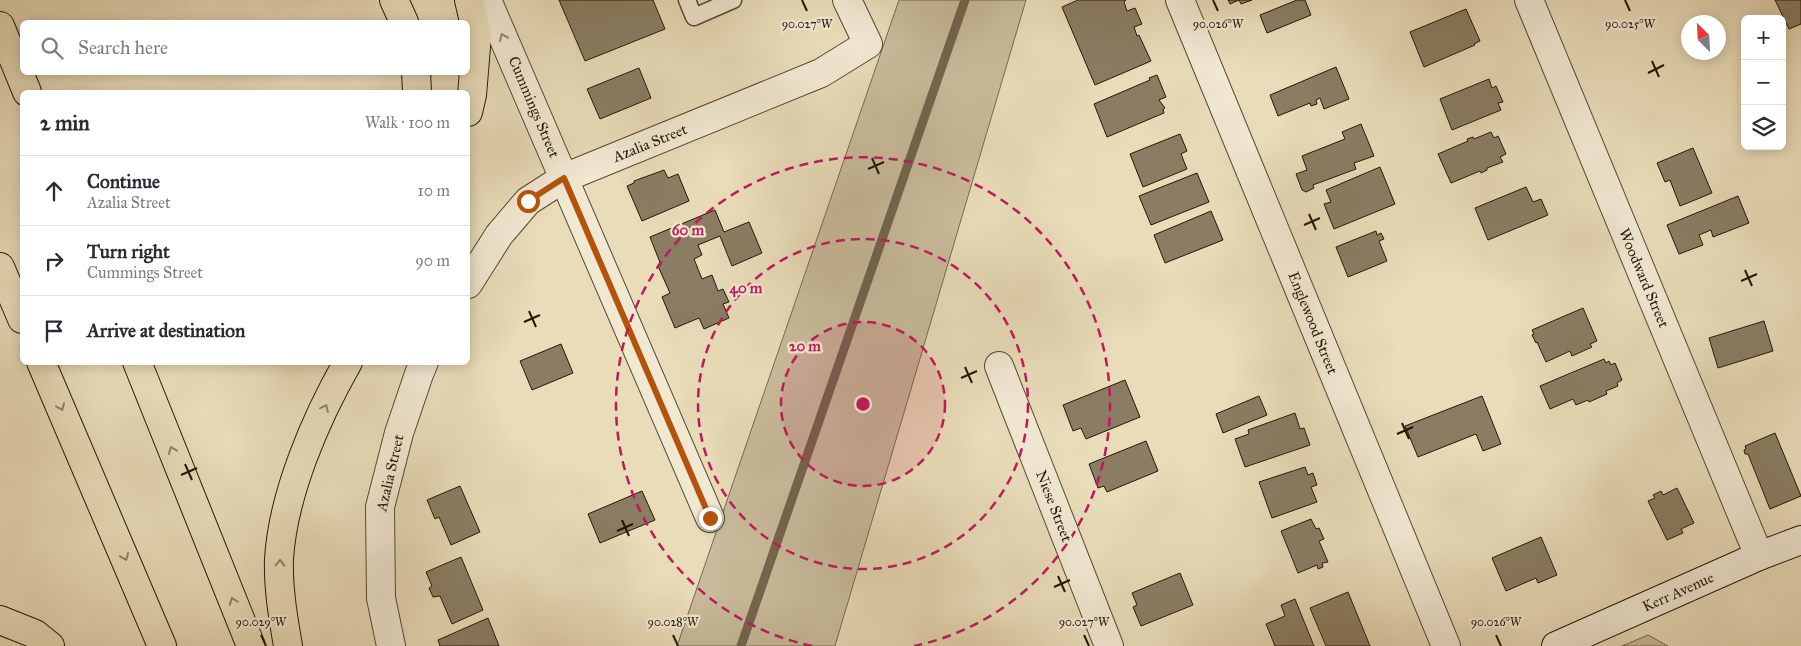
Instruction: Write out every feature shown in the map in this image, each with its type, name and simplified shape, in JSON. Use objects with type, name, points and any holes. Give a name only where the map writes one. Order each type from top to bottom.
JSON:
[{"type":"highway","points":[[394,0],[403,20]]},
{"type":"highway","points":[[469,0],[477,35],[470,104]]},
{"type":"highway","points":[[3,33],[20,62]]},
{"type":"highway","points":[[3,33],[20,75]]},
{"type":"highway","points":[[20,75],[26,90]]},
{"type":"highway","points":[[30,75],[41,90]]},
{"type":"highway","points":[[416,75],[417,90]]},
{"type":"highway","points":[[0,267],[20,314]]},
{"type":"highway","points":[[42,365],[162,646]]},
{"type":"highway","points":[[138,365],[251,646]]},
{"type":"highway","points":[[288,646],[281,602],[279,558],[286,511],[308,445],[346,365]]},
{"type":"highway","points":[[0,620],[35,634],[50,646]]},
{"type":"street","name":"Cummings Street","points":[[488,0],[710,518]]},
{"type":"street","name":"Azalia Street","points":[[470,281],[499,235],[528,201],[564,178],[821,73],[868,44],[847,0]]},
{"type":"street","name":"Englewood Street","points":[[1180,0],[1446,646]]},
{"type":"street","name":"Woodward Street","points":[[1529,0],[1760,556]]},
{"type":"street","name":"Azalia Street","points":[[391,646],[380,598],[380,507],[398,433],[422,365]]},
{"type":"street","name":"Niese Street","points":[[999,366],[1109,646]]},
{"type":"street","name":"Kerr Avenue","points":[[1556,646],[1760,556],[1801,540]]},
{"type":"lane","points":[[687,0],[694,17],[733,0]]},
{"type":"shaded area","points":[[899,0],[1026,0],[835,646],[677,646]]},
{"type":"shaded area","points":[[1648,635],[1668,646],[1622,646]]},
{"type":"building","points":[[559,0],[653,0],[665,29],[585,61]]},
{"type":"building","points":[[1078,0],[1126,0],[1124,2],[1127,11],[1135,8],[1142,24],[1134,27],[1151,61],[1095,85],[1062,7]]},
{"type":"building","points":[[1228,0],[1239,0],[1230,4]]},
{"type":"building","points":[[1239,0],[1252,0],[1241,4]]},
{"type":"building","points":[[1297,0],[1305,0],[1311,15],[1267,33],[1260,15]]},
{"type":"building","points":[[1775,0],[1801,0],[1801,24],[1789,29],[1786,23],[1786,15],[1782,15]]},
{"type":"building","points":[[1466,9],[1480,41],[1475,45],[1424,67],[1410,32]]},
{"type":"building","points":[[1336,67],[1349,99],[1324,109],[1320,98],[1316,100],[1317,104],[1311,106],[1310,103],[1278,116],[1270,95]]},
{"type":"building","points":[[639,68],[651,98],[600,119],[587,89]]},
{"type":"building","points":[[1157,75],[1166,97],[1159,100],[1165,108],[1163,109],[1164,113],[1107,137],[1094,104],[1150,80],[1149,78]]},
{"type":"building","points":[[1489,79],[1492,88],[1496,86],[1503,102],[1498,103],[1501,110],[1452,130],[1440,99]]},
{"type":"building","points":[[1361,124],[1374,156],[1354,163],[1356,169],[1313,185],[1314,188],[1306,192],[1302,190],[1296,174],[1307,170],[1302,156],[1345,139],[1342,132]]},
{"type":"building","points":[[1491,132],[1494,138],[1498,136],[1506,154],[1500,157],[1503,162],[1487,168],[1487,170],[1481,173],[1480,171],[1451,183],[1438,154],[1468,141],[1467,139],[1473,137],[1474,139]]},
{"type":"building","points":[[1180,134],[1187,151],[1181,154],[1187,169],[1143,187],[1130,154]]},
{"type":"building","points":[[1693,148],[1712,193],[1680,206],[1670,180],[1665,182],[1657,163]]},
{"type":"building","points":[[1380,167],[1395,204],[1334,229],[1324,204],[1331,202],[1326,190]]},
{"type":"building","points":[[664,170],[668,178],[678,174],[689,201],[642,221],[627,186],[634,183],[634,181]]},
{"type":"building","points":[[1197,173],[1209,202],[1151,225],[1139,196]]},
{"type":"building","points":[[1526,187],[1533,202],[1541,199],[1548,215],[1488,240],[1475,208]]},
{"type":"building","points":[[1738,196],[1749,223],[1713,237],[1711,230],[1699,235],[1703,245],[1679,254],[1667,225]]},
{"type":"building","points":[[715,210],[724,232],[749,222],[762,253],[732,266],[720,236],[698,245],[702,255],[694,259],[702,279],[712,275],[718,291],[723,289],[729,302],[723,304],[729,318],[704,329],[699,318],[675,328],[662,297],[670,293],[658,266],[661,265],[650,237]]},
{"type":"building","points":[[1211,211],[1223,240],[1165,263],[1154,235]]},
{"type":"building","points":[[1376,231],[1377,235],[1381,233],[1384,239],[1379,241],[1387,261],[1348,277],[1336,247]]},
{"type":"building","points":[[1583,308],[1597,341],[1590,344],[1592,347],[1572,356],[1570,351],[1546,362],[1532,335],[1534,334],[1532,330]]},
{"type":"building","points":[[1764,321],[1773,351],[1718,368],[1709,338]]},
{"type":"building","points":[[561,344],[573,373],[532,390],[520,361]]},
{"type":"building","points":[[1604,359],[1606,363],[1609,361],[1611,365],[1615,363],[1622,380],[1617,383],[1618,386],[1606,391],[1607,394],[1589,402],[1588,400],[1576,405],[1573,399],[1550,409],[1540,386]]},
{"type":"building","points":[[1125,380],[1140,417],[1086,439],[1081,428],[1073,431],[1063,405]]},
{"type":"building","points":[[1259,396],[1267,415],[1223,433],[1216,414]]},
{"type":"building","points":[[1482,396],[1501,444],[1483,451],[1476,434],[1418,457],[1405,426]]},
{"type":"building","points":[[1295,413],[1300,429],[1304,428],[1310,445],[1245,467],[1235,439],[1249,434],[1248,430]]},
{"type":"building","points":[[1775,433],[1801,496],[1770,509],[1748,454],[1745,454],[1744,450],[1746,449],[1745,446]]},
{"type":"building","points":[[1146,441],[1158,471],[1107,492],[1104,486],[1098,488],[1089,464]]},
{"type":"building","points":[[1305,467],[1308,475],[1313,473],[1317,485],[1311,487],[1317,502],[1272,518],[1259,482]]},
{"type":"building","points":[[460,486],[480,532],[451,545],[439,517],[435,519],[427,500]]},
{"type":"building","points":[[1677,488],[1694,523],[1681,529],[1683,533],[1667,540],[1648,501],[1655,498],[1653,495],[1661,491],[1663,495]]},
{"type":"building","points":[[642,491],[655,520],[600,543],[588,514]]},
{"type":"building","points":[[1311,519],[1316,529],[1319,528],[1324,539],[1319,541],[1328,562],[1322,563],[1323,567],[1318,569],[1317,565],[1298,573],[1281,531]]},
{"type":"building","points":[[1541,537],[1557,575],[1538,583],[1536,578],[1506,591],[1492,558]]},
{"type":"building","points":[[461,557],[483,610],[452,624],[440,596],[433,597],[429,588],[432,586],[426,572]]},
{"type":"building","points":[[1180,573],[1193,605],[1141,626],[1133,607],[1137,605],[1132,593]]},
{"type":"building","points":[[1348,592],[1370,646],[1326,646],[1310,608]]},
{"type":"building","points":[[1295,599],[1314,646],[1275,646],[1266,624],[1285,616],[1281,605]]},
{"type":"building","points":[[488,618],[499,646],[440,646],[438,640]]},
{"type":"waterway","points":[[741,646],[965,0]]},
{"type":"route","points":[[528,201],[564,178],[710,518]]}]
